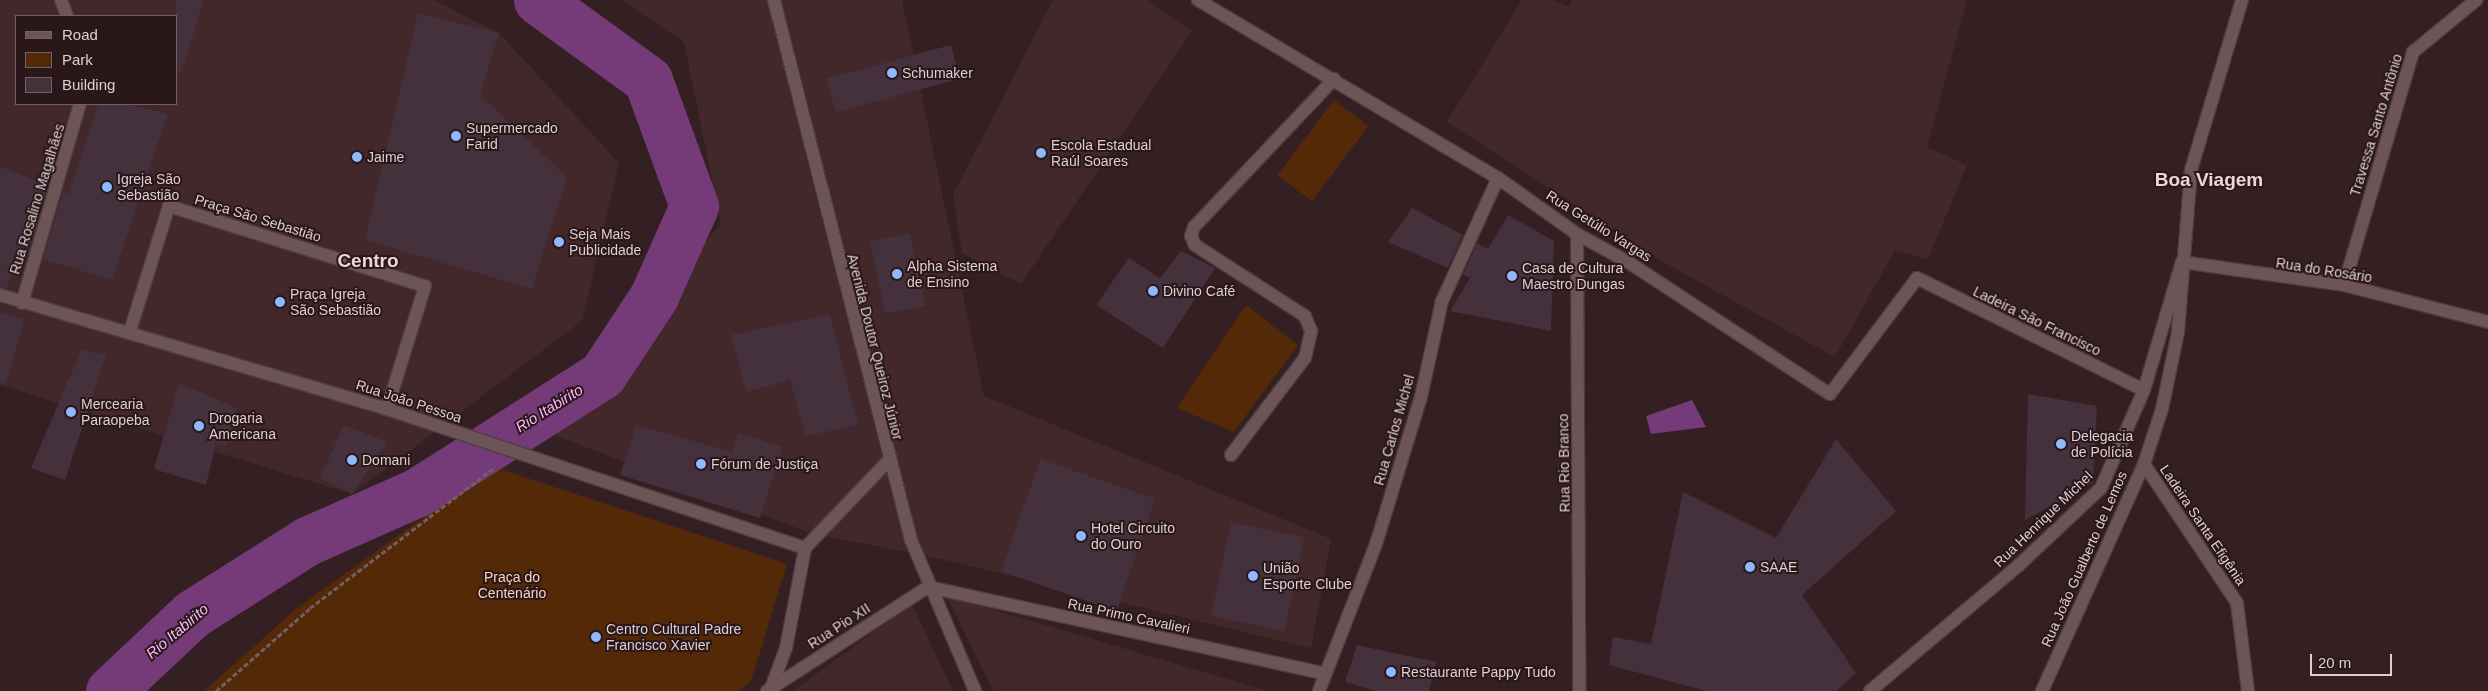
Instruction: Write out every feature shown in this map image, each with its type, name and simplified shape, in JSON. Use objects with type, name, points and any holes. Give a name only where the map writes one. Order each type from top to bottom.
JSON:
[{"type":"street","points":[[61,0],[67,15]]},
{"type":"street","name":"Avenida Doutor Queiroz Júnior","points":[[774,0],[888,461],[928,587],[975,691]]},
{"type":"street","name":"Rua Getúlio Vargas","points":[[1198,0],[1498,178],[1577,234],[1628,262],[1830,394],[1917,278]]},
{"type":"street","name":"Rua João Gualberto de Lemos","points":[[2042,691],[2144,464],[2162,409],[2178,332],[2182,262],[2191,170],[2242,0]]},
{"type":"street","name":"Travessa Santo Antônio","points":[[2344,285],[2413,52],[2476,0]]},
{"type":"street","points":[[1231,455],[1305,358],[1310,331],[1305,316],[1195,245],[1191,236],[1194,227],[1334,79]]},
{"type":"street","name":"Rua Rosalino Magalhães","points":[[22,303],[80,105]]},
{"type":"street","name":"Rua Carlos Michel","points":[[1319,691],[1324,673],[1376,544],[1421,397],[1442,301],[1498,178]]},
{"type":"street","name":"Praça São Sebastião","points":[[130,331],[169,206],[425,286],[387,409]]},
{"type":"street","name":"Rua Rio Branco","points":[[1577,234],[1579,691]]},
{"type":"street","name":"Rua do Rosário","points":[[2182,262],[2344,285],[2488,322]]},
{"type":"street","name":"Rua Henrique Michel","points":[[1870,691],[2019,565],[2101,488],[2144,390],[2182,262]]},
{"type":"street","name":"Ladeira São Francisco","points":[[1917,278],[2144,390]]},
{"type":"street","name":"Rua João Pessoa","points":[[0,295],[22,303],[130,331],[402,413],[806,548]]},
{"type":"street","points":[[769,689],[786,648],[806,548],[888,461]]},
{"type":"street","name":"Ladeira Santa Efigênia","points":[[2144,464],[2237,603],[2248,691]]},
{"type":"street","name":"Rua Primo Cavalieri","points":[[928,587],[1324,673]]},
{"type":"street","name":"Rua Pio XII","points":[[769,689],[928,587]]},
{"type":"path","points":[[216,691],[310,608],[515,451]]},
{"type":"shaded area","points":[[0,0],[434,0],[499,33],[619,163],[582,321],[352,494],[0,385]]},
{"type":"shaded area","points":[[621,0],[902,0],[984,396],[1331,539],[1311,648],[928,556],[810,533],[544,431],[721,224],[684,42]]},
{"type":"shaded area","name":"Escola Estadual Raúl Soares","points":[[1053,0],[1147,0],[1192,31],[1021,284],[962,253],[953,195]]},
{"type":"shaded area","points":[[1522,0],[1552,0],[1569,7],[1573,0],[1967,0],[1927,147],[1967,165],[1928,259],[1895,250],[1835,357],[1667,264],[1447,122]]},
{"type":"shaded area","points":[[1692,400],[1706,427],[1651,434],[1646,416]]},
{"type":"shaded area","points":[[947,596],[1268,691],[993,691]]},
{"type":"shaded area","points":[[912,604],[953,691],[793,691]]},
{"type":"green space","points":[[1334,100],[1368,126],[1312,201],[1277,175]]},
{"type":"green space","points":[[1246,305],[1298,345],[1234,432],[1177,408]]},
{"type":"green space","name":"Praça do Centenário","points":[[494,467],[787,564],[751,681],[738,691],[204,691],[297,608]]},
{"type":"building","points":[[176,0],[204,0],[181,73],[178,72],[178,15],[176,15]]},
{"type":"building","name":"Supermercado Farid","points":[[418,13],[499,33],[480,95],[567,177],[532,289],[365,240]]},
{"type":"building","name":"Schumaker","points":[[951,45],[960,79],[835,112],[826,78]]},
{"type":"building","name":"Igreja São Sebastião","points":[[98,105],[130,105],[168,114],[112,280],[43,259],[63,192],[68,194]]},
{"type":"building","points":[[0,166],[48,186],[28,254],[19,251],[7,289],[0,287]]},
{"type":"building","points":[[1412,208],[1463,235],[1448,268],[1388,242]]},
{"type":"building","name":"Casa de Cultura Maestro Dungas","points":[[1508,215],[1554,241],[1551,331],[1450,311],[1470,278],[1463,275],[1477,243],[1488,249]]},
{"type":"building","name":"Alpha Sistema de Ensino","points":[[910,233],[925,305],[885,314],[870,242]]},
{"type":"building","name":"Divino Café","points":[[1181,251],[1215,268],[1163,348],[1096,305],[1129,258],[1160,278]]},
{"type":"building","points":[[0,312],[25,319],[6,384],[0,383]]},
{"type":"building","points":[[830,314],[858,425],[806,436],[790,380],[746,392],[731,335]]},
{"type":"building","name":"Mercearia Paraopeba","points":[[81,350],[106,355],[65,480],[31,468]]},
{"type":"building","name":"Drogaria Americana","points":[[179,383],[237,408],[226,445],[216,444],[206,485],[154,469]]},
{"type":"building","name":"Delegacia de Polícia","points":[[2028,394],[2097,406],[2093,483],[2025,520]]},
{"type":"building","name":"Domani","points":[[344,425],[388,442],[352,494],[320,478]]},
{"type":"building","name":"Fórum de Justiça","points":[[636,425],[733,452],[738,433],[783,447],[760,518],[620,475]]},
{"type":"building","name":"SAAE","points":[[1836,439],[1896,511],[1802,595],[1856,673],[1836,691],[1707,691],[1609,665],[1613,637],[1651,644],[1683,492],[1776,538]]},
{"type":"building","name":"Hotel Circuito do Ouro","points":[[1040,459],[1155,499],[1117,611],[1001,572]]},
{"type":"building","name":"União Esporte Clube","points":[[1231,522],[1304,538],[1284,631],[1211,616]]},
{"type":"building","name":"Restaurante Pappy Tudo","points":[[1357,645],[1436,662],[1429,691],[1375,691],[1345,682]]},
{"type":"waterway","name":"Rio Itabirito","points":[[110,691],[192,614],[307,541],[418,492],[602,375],[654,296],[694,206],[648,80],[538,0]]},
{"type":"place","name":"Schumaker","points":[[892,73]]},
{"type":"place","name":"Supermercado Farid","points":[[456,136]]},
{"type":"place","name":"Escola Estadual Raúl Soares","points":[[1041,153]]},
{"type":"place","name":"Jaime","points":[[357,157]]},
{"type":"place","name":"Igreja São Sebastião","points":[[107,187]]},
{"type":"place","name":"Seja Mais Publicidade","points":[[559,242]]},
{"type":"place","name":"Alpha Sistema de Ensino","points":[[897,274]]},
{"type":"place","name":"Casa de Cultura Maestro Dungas","points":[[1512,276]]},
{"type":"place","name":"Divino Café","points":[[1153,291]]},
{"type":"place","name":"Praça Igreja São Sebastião","points":[[280,302]]},
{"type":"place","name":"Mercearia Paraopeba","points":[[71,412]]},
{"type":"place","name":"Drogaria Americana","points":[[199,426]]},
{"type":"place","name":"Delegacia de Polícia","points":[[2061,444]]},
{"type":"place","name":"Domani","points":[[352,460]]},
{"type":"place","name":"Fórum de Justiça","points":[[701,464]]},
{"type":"place","name":"Hotel Circuito do Ouro","points":[[1081,536]]},
{"type":"place","name":"SAAE","points":[[1750,567]]},
{"type":"place","name":"União Esporte Clube","points":[[1253,576]]},
{"type":"place","name":"Centro Cultural Padre Francisco Xavier","points":[[596,637]]},
{"type":"place","name":"Restaurante Pappy Tudo","points":[[1391,672]]},
{"type":"district","name":"Boa Viagem","points":[[2209,180]]},
{"type":"district","name":"Centro","points":[[368,261]]}]
